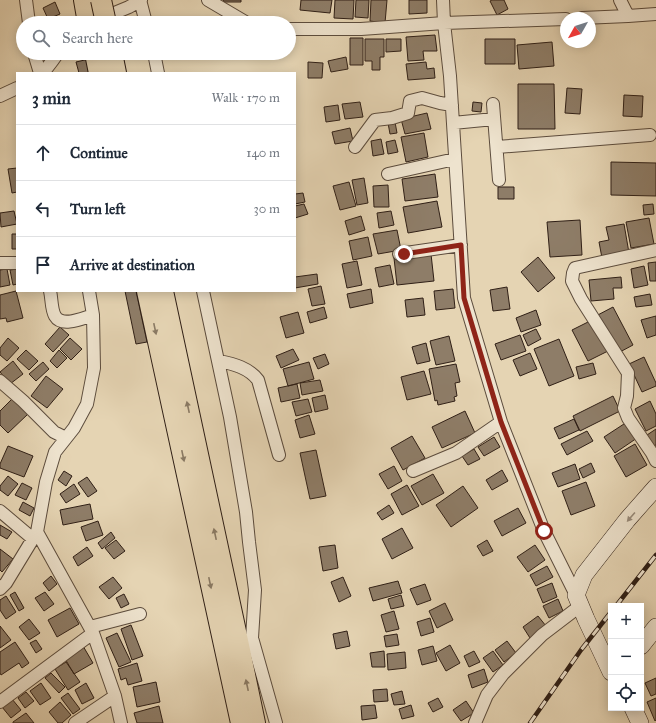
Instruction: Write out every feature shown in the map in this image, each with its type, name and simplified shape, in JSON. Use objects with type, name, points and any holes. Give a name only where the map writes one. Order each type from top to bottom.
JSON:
[{"type":"highway","points":[[84,0],[87,16]]},
{"type":"highway","points":[[101,0],[104,16]]},
{"type":"highway","points":[[96,60],[99,72]]},
{"type":"highway","points":[[113,60],[116,72]]},
{"type":"highway","points":[[147,292],[238,641],[236,700],[241,723]]},
{"type":"highway","points":[[163,292],[255,723]]},
{"type":"main road","points":[[608,666],[578,601],[584,574],[627,520],[656,487]]},
{"type":"main road","points":[[644,642],[656,627]]},
{"type":"main road","points":[[623,711],[628,723]]},
{"type":"main road","points":[[634,711],[640,723]]},
{"type":"street","points":[[26,0],[28,16]]},
{"type":"street","points":[[107,16],[129,7],[141,0],[144,16]]},
{"type":"street","points":[[208,0],[236,16]]},
{"type":"street","points":[[443,0],[450,76],[464,298],[501,422],[544,531],[578,601],[503,674],[487,695],[476,723]]},
{"type":"street","points":[[620,0],[628,16]]},
{"type":"street","points":[[596,17],[656,14]]},
{"type":"street","points":[[296,29],[361,29],[444,23],[560,19]]},
{"type":"street","points":[[36,60],[40,72]]},
{"type":"street","points":[[44,72],[53,60]]},
{"type":"street","points":[[155,60],[158,72]]},
{"type":"street","points":[[0,96],[16,88]]},
{"type":"street","points":[[355,147],[375,120],[392,118],[408,113],[410,101],[422,98],[452,105]]},
{"type":"street","points":[[493,104],[499,180]]},
{"type":"street","points":[[453,123],[494,119]]},
{"type":"street","points":[[497,147],[650,135]]},
{"type":"street","points":[[388,174],[455,159]]},
{"type":"street","points":[[398,254],[461,245]]},
{"type":"street","points":[[656,250],[575,268],[572,281],[628,373],[627,396],[624,408],[628,418],[656,461]]},
{"type":"street","points":[[0,263],[16,263]]},
{"type":"street","points":[[50,292],[53,310],[56,317],[60,321],[66,322],[94,315]]},
{"type":"street","points":[[2,584],[34,535],[46,482],[55,452],[74,428],[87,404],[94,368],[94,315],[89,292]]},
{"type":"street","points":[[203,292],[230,417],[246,512],[248,542],[255,590],[238,641],[276,723]]},
{"type":"street","points":[[219,361],[247,370],[254,374],[258,380],[279,455]]},
{"type":"street","points":[[0,381],[23,401],[54,432],[66,438]]},
{"type":"street","points":[[413,471],[456,453],[501,422]]},
{"type":"street","points":[[0,511],[34,535],[92,630],[115,696],[122,723]]},
{"type":"street","points":[[0,702],[92,630],[140,614]]},
{"type":"street","points":[[75,723],[115,696]]},
{"type":"street","points":[[232,723],[236,700]]},
{"type":"building","points":[[223,0],[241,0],[241,2],[224,2]]},
{"type":"building","points":[[301,0],[332,0],[330,13],[300,10]]},
{"type":"building","points":[[335,0],[354,0],[353,19],[334,18]]},
{"type":"building","points":[[356,0],[369,0],[368,18],[355,17]]},
{"type":"building","points":[[371,0],[387,0],[385,23],[370,21]]},
{"type":"building","points":[[409,0],[427,0],[427,13],[409,14]]},
{"type":"building","points":[[504,0],[508,9],[497,15],[490,1]]},
{"type":"building","points":[[55,2],[60,14],[55,16],[47,16],[43,8]]},
{"type":"building","points":[[435,35],[437,51],[423,51],[424,60],[408,61],[406,37]]},
{"type":"building","points":[[350,38],[363,38],[363,65],[350,65]]},
{"type":"building","points":[[365,39],[384,39],[384,57],[380,57],[380,70],[372,70],[372,61],[365,61]]},
{"type":"building","points":[[386,39],[401,39],[401,51],[386,52]]},
{"type":"building","points":[[485,39],[515,39],[515,64],[485,64]]},
{"type":"building","points":[[552,42],[554,66],[519,69],[517,45]]},
{"type":"building","points":[[346,57],[348,69],[331,72],[328,61]]},
{"type":"building","points":[[89,60],[92,72],[79,72],[76,62]]},
{"type":"building","points":[[308,62],[323,63],[322,78],[308,78]]},
{"type":"building","points":[[426,62],[427,69],[434,68],[435,78],[408,80],[406,64]]},
{"type":"building","points":[[518,84],[554,84],[555,129],[518,129]]},
{"type":"building","points":[[567,88],[582,89],[580,114],[565,113]]},
{"type":"building","points":[[624,95],[643,96],[642,117],[623,116]]},
{"type":"building","points":[[360,102],[363,117],[345,119],[342,104]]},
{"type":"building","points":[[473,102],[482,103],[481,112],[472,111]]},
{"type":"building","points":[[338,105],[340,120],[326,122],[324,107]]},
{"type":"building","points":[[427,113],[431,129],[405,134],[401,119]]},
{"type":"building","points":[[395,122],[397,133],[390,134],[388,123]]},
{"type":"building","points":[[350,128],[353,141],[335,144],[332,132]]},
{"type":"building","points":[[424,133],[428,157],[406,162],[401,137]]},
{"type":"building","points":[[381,139],[384,154],[373,156],[371,141]]},
{"type":"building","points":[[395,140],[398,152],[388,154],[386,142]]},
{"type":"building","points":[[611,162],[656,163],[656,196],[611,195]]},
{"type":"building","points":[[16,168],[16,192],[12,193],[8,169]]},
{"type":"building","points":[[435,174],[438,197],[405,201],[402,179]]},
{"type":"building","points":[[364,178],[368,203],[357,205],[352,180]]},
{"type":"building","points":[[349,182],[356,206],[340,210],[333,186]]},
{"type":"building","points":[[388,185],[389,207],[374,207],[373,186]]},
{"type":"building","points":[[498,187],[514,187],[514,199],[498,199]]},
{"type":"building","points":[[303,193],[305,202],[296,204],[296,194]]},
{"type":"building","points":[[437,201],[442,227],[408,233],[403,207]]},
{"type":"building","points":[[304,204],[308,214],[296,218],[296,206]]},
{"type":"building","points":[[653,204],[654,214],[644,215],[643,205]]},
{"type":"building","points":[[14,211],[16,224],[1,227],[0,213]]},
{"type":"building","points":[[391,211],[394,225],[379,228],[377,213]]},
{"type":"building","points":[[361,216],[365,230],[349,235],[345,221]]},
{"type":"building","points":[[649,218],[654,244],[631,248],[626,222]]},
{"type":"building","points":[[580,220],[582,255],[550,257],[547,222]]},
{"type":"building","points":[[624,224],[629,253],[602,258],[599,242],[609,240],[606,227]]},
{"type":"building","points":[[397,230],[401,250],[378,254],[373,234]]},
{"type":"building","points":[[12,234],[16,234],[16,249],[12,249]]},
{"type":"building","points":[[368,237],[372,256],[353,260],[349,241]]},
{"type":"building","points":[[431,254],[434,281],[397,285],[394,258]]},
{"type":"building","points":[[538,257],[555,278],[538,292],[521,272]]},
{"type":"building","points":[[357,261],[362,285],[347,288],[342,264]]},
{"type":"building","points":[[656,262],[656,281],[650,281],[648,263]]},
{"type":"building","points":[[390,265],[394,284],[379,287],[375,268]]},
{"type":"building","points":[[644,266],[648,285],[634,288],[631,269]]},
{"type":"building","points":[[7,269],[10,285],[0,287],[0,270]]},
{"type":"building","points":[[16,269],[16,284],[13,285],[10,270]]},
{"type":"building","points":[[317,274],[318,284],[296,288],[296,277]]},
{"type":"building","points":[[621,277],[622,288],[613,288],[614,299],[591,301],[589,280]]},
{"type":"building","points":[[321,286],[325,304],[312,306],[308,289]]},
{"type":"building","points":[[507,287],[510,309],[493,311],[490,290]]},
{"type":"building","points":[[371,289],[373,303],[350,308],[347,294]]},
{"type":"building","points":[[453,289],[455,308],[436,310],[434,291]]},
{"type":"building","points":[[16,291],[23,318],[7,322],[6,318],[0,319],[0,295]]},
{"type":"building","points":[[125,292],[136,292],[147,342],[136,344]]},
{"type":"building","points":[[650,294],[652,305],[636,307],[634,297]]},
{"type":"building","points":[[423,298],[425,315],[407,317],[405,300]]},
{"type":"building","points":[[324,307],[327,318],[310,323],[307,312]]},
{"type":"building","points":[[613,307],[633,345],[618,353],[594,317]]},
{"type":"building","points":[[536,310],[541,325],[521,332],[516,318]]},
{"type":"building","points":[[298,312],[304,333],[286,338],[280,317]]},
{"type":"building","points":[[656,316],[656,335],[647,338],[641,320]]},
{"type":"building","points":[[592,320],[608,351],[588,361],[572,330]]},
{"type":"building","points":[[60,327],[69,335],[53,352],[45,344]]},
{"type":"building","points":[[536,329],[541,339],[528,346],[523,335]]},
{"type":"building","points":[[520,335],[526,351],[501,360],[495,344]]},
{"type":"building","points":[[449,336],[455,361],[436,365],[430,341]]},
{"type":"building","points":[[8,338],[19,348],[7,361],[0,355],[0,348]]},
{"type":"building","points":[[70,338],[82,349],[71,360],[60,349]]},
{"type":"building","points":[[559,339],[574,376],[549,386],[534,349]]},
{"type":"building","points":[[426,343],[430,361],[417,364],[412,347]]},
{"type":"building","points":[[293,349],[299,360],[281,368],[276,356]]},
{"type":"building","points":[[26,350],[38,361],[29,370],[17,359]]},
{"type":"building","points":[[59,350],[67,358],[57,368],[50,361]]},
{"type":"building","points":[[530,353],[537,369],[520,376],[513,360]]},
{"type":"building","points":[[325,354],[329,364],[318,369],[313,358]]},
{"type":"building","points":[[644,357],[656,386],[642,392],[629,364]]},
{"type":"building","points":[[13,361],[23,374],[10,384],[0,372]]},
{"type":"building","points":[[43,362],[49,369],[36,381],[29,374]]},
{"type":"building","points":[[309,362],[314,379],[288,386],[283,369]]},
{"type":"building","points":[[593,363],[596,374],[579,379],[576,367]]},
{"type":"building","points":[[456,364],[460,382],[455,383],[457,396],[454,397],[455,401],[438,405],[437,400],[435,401],[429,369]]},
{"type":"building","points":[[424,371],[431,394],[407,400],[401,377]]},
{"type":"building","points":[[46,376],[63,389],[47,408],[31,396]]},
{"type":"building","points":[[320,380],[323,391],[302,395],[300,383]]},
{"type":"building","points":[[297,384],[300,398],[281,402],[278,388]]},
{"type":"building","points":[[325,395],[328,409],[315,412],[312,398]]},
{"type":"building","points":[[613,396],[620,411],[580,431],[573,416]]},
{"type":"building","points":[[13,398],[28,414],[8,433],[0,425],[0,411]]},
{"type":"building","points":[[308,399],[312,412],[296,416],[292,402]]},
{"type":"building","points":[[650,401],[656,414],[656,426],[646,431],[635,409]]},
{"type":"building","points":[[465,411],[475,433],[442,448],[432,427]]},
{"type":"building","points":[[309,415],[315,434],[300,438],[295,420]]},
{"type":"building","points":[[574,419],[579,430],[559,439],[554,428]]},
{"type":"building","points":[[627,422],[637,438],[615,453],[604,437]]},
{"type":"building","points":[[656,429],[656,445],[654,446],[647,435]]},
{"type":"building","points":[[587,431],[593,441],[567,455],[561,444]]},
{"type":"building","points":[[412,436],[425,458],[403,470],[391,448]]},
{"type":"building","points":[[494,437],[500,447],[484,456],[478,447]]},
{"type":"building","points":[[635,444],[647,465],[626,477],[614,456]]},
{"type":"building","points":[[8,446],[33,456],[24,477],[0,468],[0,464]]},
{"type":"building","points":[[474,449],[480,459],[468,465],[462,456]]},
{"type":"building","points":[[316,450],[326,496],[310,499],[300,453]]},
{"type":"building","points":[[591,463],[595,472],[583,478],[579,469]]},
{"type":"building","points":[[575,464],[580,479],[558,487],[552,473]]},
{"type":"building","points":[[394,466],[402,481],[388,489],[379,474]]},
{"type":"building","points":[[502,470],[508,481],[492,490],[486,480]]},
{"type":"building","points":[[64,471],[72,476],[66,486],[58,480]]},
{"type":"building","points":[[433,474],[444,493],[422,505],[411,486]]},
{"type":"building","points":[[8,476],[18,484],[8,496],[0,490],[0,486]]},
{"type":"building","points":[[87,477],[97,491],[88,497],[78,483]]},
{"type":"building","points":[[586,482],[595,506],[571,515],[562,491]]},
{"type":"building","points":[[22,483],[32,488],[26,500],[15,495]]},
{"type":"building","points":[[74,484],[80,494],[66,503],[60,494]]},
{"type":"building","points":[[407,485],[419,506],[402,515],[391,494]]},
{"type":"building","points":[[463,486],[478,508],[451,527],[436,505]]},
{"type":"building","points":[[23,502],[34,508],[30,516],[19,510]]},
{"type":"building","points":[[90,504],[93,519],[63,525],[60,510]]},
{"type":"building","points":[[389,505],[394,513],[382,520],[377,513]]},
{"type":"building","points":[[518,508],[526,523],[502,536],[494,521]]},
{"type":"building","points":[[98,521],[103,535],[86,541],[81,527]]},
{"type":"building","points":[[0,525],[12,532],[7,539],[0,535]]},
{"type":"building","points":[[402,528],[413,548],[392,559],[382,539]]},
{"type":"building","points":[[111,532],[115,538],[102,549],[98,543]]},
{"type":"building","points":[[116,540],[125,551],[114,559],[105,548]]},
{"type":"building","points":[[487,540],[493,551],[483,556],[477,546]]},
{"type":"building","points":[[335,545],[338,568],[323,571],[319,547]]},
{"type":"building","points":[[535,545],[545,560],[528,572],[517,557]]},
{"type":"building","points":[[87,547],[93,556],[78,566],[73,557]]},
{"type":"building","points":[[0,549],[13,559],[2,572],[0,570]]},
{"type":"building","points":[[547,566],[553,577],[536,586],[530,575]]},
{"type":"building","points":[[51,576],[57,584],[49,591],[43,583]]},
{"type":"building","points":[[113,577],[122,588],[109,599],[99,587]]},
{"type":"building","points":[[343,577],[351,596],[339,602],[331,582]]},
{"type":"building","points":[[398,581],[402,593],[373,601],[369,588]]},
{"type":"building","points":[[552,583],[557,597],[543,603],[537,589]]},
{"type":"building","points":[[425,584],[431,600],[417,605],[410,589]]},
{"type":"building","points":[[15,592],[24,608],[19,611],[10,595]]},
{"type":"building","points":[[45,592],[54,604],[44,611],[35,598]]},
{"type":"building","points":[[124,594],[129,604],[121,608],[116,598]]},
{"type":"building","points":[[401,595],[404,606],[391,609],[388,599]]},
{"type":"building","points":[[6,596],[16,612],[6,619],[0,610],[0,600]]},
{"type":"building","points":[[558,599],[563,611],[549,618],[543,606]]},
{"type":"building","points":[[445,603],[453,620],[437,628],[429,611]]},
{"type":"building","points":[[70,608],[79,624],[57,637],[48,620]]},
{"type":"building","points":[[394,611],[399,629],[386,632],[381,615]]},
{"type":"building","points":[[538,616],[546,626],[530,638],[523,627]]},
{"type":"building","points":[[430,618],[434,632],[421,636],[417,622]]},
{"type":"building","points":[[29,619],[40,633],[29,640],[19,627]]},
{"type":"building","points":[[131,625],[143,656],[132,660],[121,629]]},
{"type":"building","points":[[0,626],[11,640],[0,648]]},
{"type":"building","points":[[347,631],[350,646],[336,649],[333,634]]},
{"type":"building","points":[[117,633],[131,662],[119,667],[106,638]]},
{"type":"building","points":[[397,634],[399,645],[386,647],[384,636]]},
{"type":"building","points":[[36,640],[42,649],[36,653],[30,643]]},
{"type":"building","points":[[507,641],[516,653],[504,662],[495,650]]},
{"type":"building","points":[[15,642],[29,663],[22,668],[19,663],[1,675],[0,652]]},
{"type":"building","points":[[450,645],[460,663],[446,671],[436,653]]},
{"type":"building","points":[[83,646],[93,663],[74,674],[64,657]]},
{"type":"building","points":[[433,646],[437,661],[422,665],[418,650]]},
{"type":"building","points":[[384,651],[385,667],[372,667],[370,653]]},
{"type":"building","points":[[474,651],[480,662],[469,667],[464,656]]},
{"type":"building","points":[[493,651],[503,665],[493,672],[483,658]]},
{"type":"building","points":[[405,652],[406,668],[388,670],[387,654]]},
{"type":"building","points":[[66,662],[80,682],[68,690],[55,669]]},
{"type":"building","points":[[137,663],[142,681],[128,685],[126,678],[121,680],[118,669]]},
{"type":"building","points":[[484,669],[488,682],[472,688],[468,675]]},
{"type":"building","points":[[51,673],[65,687],[59,693],[45,678]]},
{"type":"building","points":[[656,678],[656,694],[651,696],[645,683]]},
{"type":"building","points":[[156,682],[160,702],[137,707],[133,687]]},
{"type":"building","points":[[41,683],[51,698],[40,705],[30,691]]},
{"type":"building","points":[[86,683],[94,698],[82,704],[75,690]]},
{"type":"building","points":[[387,689],[388,701],[374,702],[373,690]]},
{"type":"building","points":[[402,691],[405,704],[394,705],[391,694]]},
{"type":"building","points":[[26,692],[34,701],[25,708],[18,698]]},
{"type":"building","points":[[68,693],[80,709],[73,714],[61,698]]},
{"type":"building","points":[[438,698],[443,707],[433,712],[428,703]]},
{"type":"building","points":[[656,698],[656,720],[655,721],[647,702]]},
{"type":"building","points":[[12,699],[21,710],[11,718],[2,707]]},
{"type":"building","points":[[466,701],[474,713],[461,721],[453,710]]},
{"type":"building","points":[[60,702],[71,715],[62,723],[58,723],[49,712]]},
{"type":"building","points":[[375,705],[377,718],[362,720],[361,706]]},
{"type":"building","points":[[411,705],[414,716],[402,719],[399,709]]},
{"type":"building","points":[[159,706],[163,723],[137,723],[134,713]]},
{"type":"building","points":[[26,713],[34,723],[13,723],[13,722]]},
{"type":"railway","points":[[618,603],[656,555]]},
{"type":"railway","points":[[530,723],[581,650],[608,616]]},
{"type":"route","points":[[404,254],[461,245],[464,298],[501,422],[544,531]]}]
